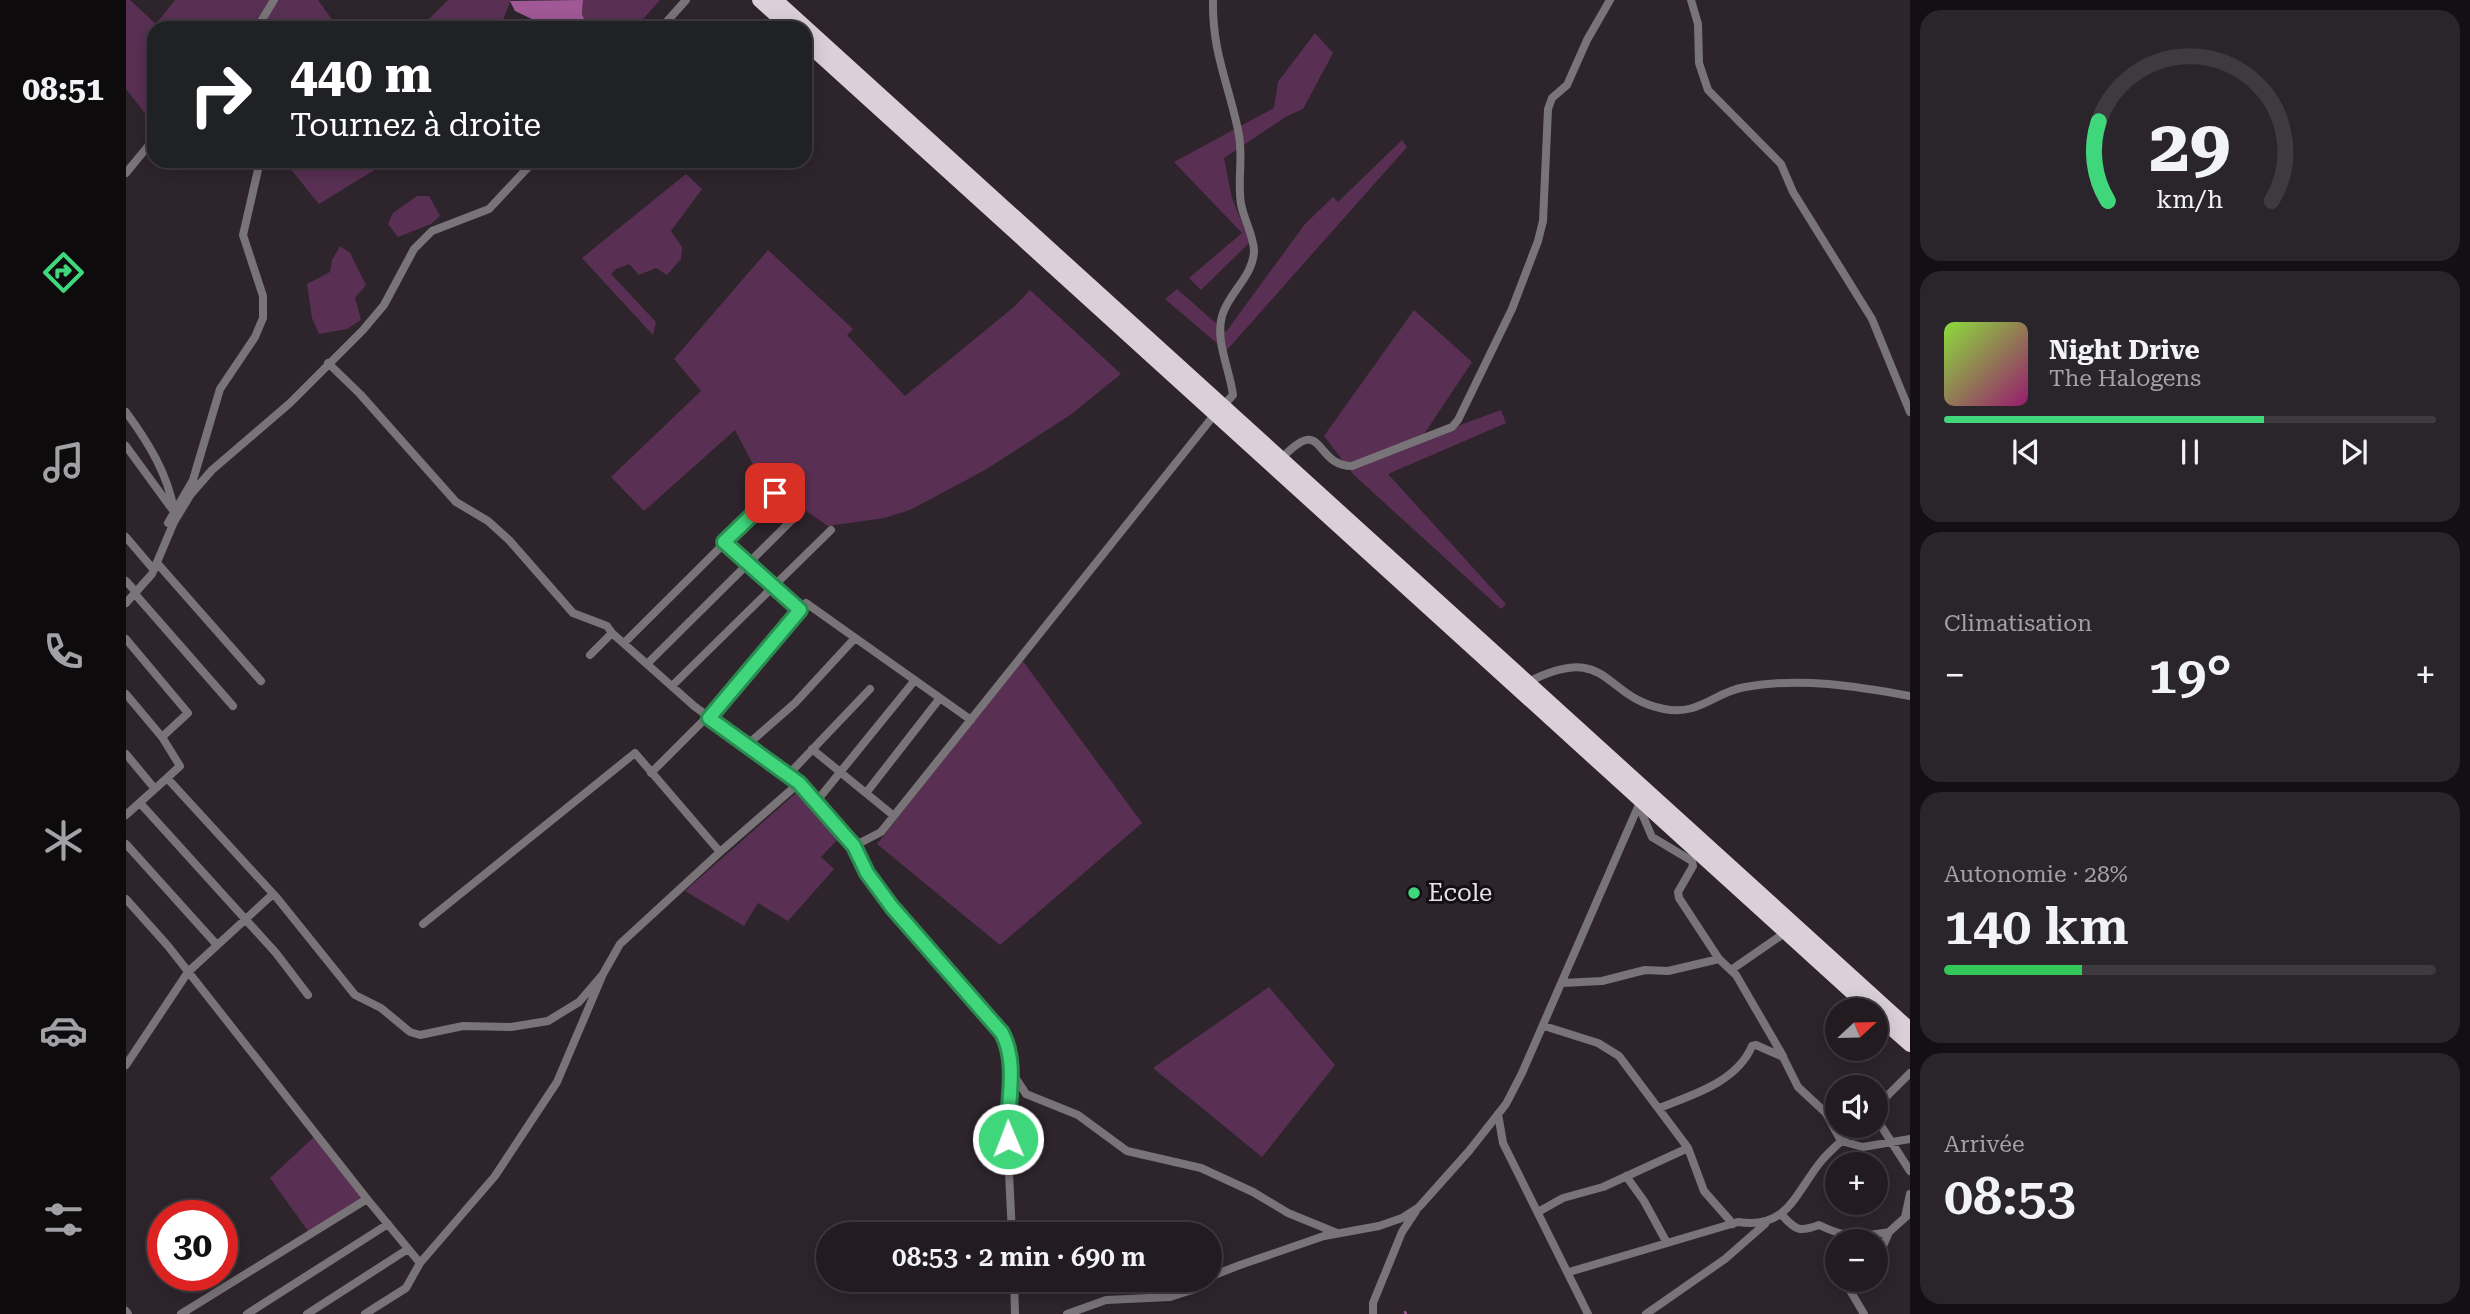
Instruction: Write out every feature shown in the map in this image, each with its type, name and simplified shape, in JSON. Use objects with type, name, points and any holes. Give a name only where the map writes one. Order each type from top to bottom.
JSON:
[{"type":"highway","points":[[759,0],[782,21]]},
{"type":"highway","points":[[776,0],[799,21]]},
{"type":"highway","points":[[812,33],[1641,804],[1858,998]]},
{"type":"highway","points":[[812,48],[1219,410],[1281,459],[1910,1029]]},
{"type":"highway","points":[[1888,1026],[1910,1045]]},
{"type":"street","points":[[667,21],[686,0]]},
{"type":"street","points":[[854,846],[881,832],[1233,395],[1223,354],[1222,315],[1242,284],[1254,253],[1252,236],[1241,202],[1238,130],[1217,59],[1213,0]]},
{"type":"street","points":[[1281,459],[1298,440],[1306,438],[1314,441],[1331,459],[1344,466],[1352,466],[1441,432],[1458,420],[1513,309],[1538,241],[1543,221],[1548,109],[1552,99],[1567,85],[1587,40],[1610,0]]},
{"type":"street","points":[[1691,0],[1698,24],[1699,63],[1708,90],[1781,164],[1793,192],[1872,318],[1910,412]]},
{"type":"street","points":[[261,21],[272,3]]},
{"type":"street","points":[[268,21],[272,3]]},
{"type":"street","points":[[126,173],[147,148]]},
{"type":"street","points":[[161,554],[167,525],[193,480],[220,389],[255,337],[263,318],[263,296],[243,235],[258,168]]},
{"type":"street","points":[[126,603],[155,566],[174,522],[198,486],[290,402],[384,305],[414,249],[432,231],[489,209],[527,168]]},
{"type":"street","points":[[328,363],[360,394],[456,502],[488,521],[509,540],[573,613],[607,626],[709,718],[799,783],[854,846],[867,873],[892,907],[1002,1033],[1012,1058],[1006,1112],[1011,1222]]},
{"type":"street","points":[[126,412],[140,429],[165,478],[174,511]]},
{"type":"street","points":[[126,446],[174,511]]},
{"type":"street","points":[[624,643],[775,493]]},
{"type":"street","points":[[647,664],[801,511]]},
{"type":"street","points":[[671,686],[831,530]]},
{"type":"street","points":[[126,537],[261,681]]},
{"type":"street","points":[[724,542],[800,610]]},
{"type":"street","points":[[126,581],[233,706]]},
{"type":"street","points":[[651,773],[709,718],[806,603],[971,720]]},
{"type":"street","points":[[590,655],[612,633]]},
{"type":"street","points":[[747,745],[795,703],[855,638]]},
{"type":"street","points":[[126,639],[188,713],[162,737]]},
{"type":"street","points":[[1528,682],[1549,672],[1590,668],[1601,672],[1637,699],[1664,709],[1689,710],[1746,686],[1835,682],[1910,696]]},
{"type":"street","points":[[816,802],[915,680]]},
{"type":"street","points":[[788,775],[870,689]]},
{"type":"street","points":[[126,694],[162,737],[180,766],[140,803],[127,811]]},
{"type":"street","points":[[866,793],[940,698]]},
{"type":"street","points":[[813,749],[894,816]]},
{"type":"street","points":[[423,923],[635,753],[720,852]]},
{"type":"street","points":[[126,754],[155,789]]},
{"type":"street","points":[[167,778],[273,894],[355,995],[381,1008],[410,1032],[420,1035],[463,1026],[510,1027],[548,1021],[579,1002],[603,974]]},
{"type":"street","points":[[365,1314],[405,1288],[420,1263],[480,1196],[557,1082],[603,974],[620,944],[799,783]]},
{"type":"street","points":[[140,803],[308,995]]},
{"type":"street","points":[[1641,804],[1652,837],[1692,861],[1693,866],[1678,892],[1679,898],[1767,1023],[1798,1087],[1826,1113],[1841,1141],[1863,1147],[1910,1139]]},
{"type":"street","points":[[1373,1314],[1373,1303],[1402,1232],[1419,1207],[1498,1114],[1522,1073],[1641,804]]},
{"type":"street","points":[[126,844],[217,946]]},
{"type":"street","points":[[126,1065],[188,972],[273,894]]},
{"type":"street","points":[[126,899],[188,972],[420,1263]]},
{"type":"street","points":[[1731,970],[1786,932]]},
{"type":"street","points":[[1562,983],[1602,981],[1645,970],[1668,971],[1720,959]]},
{"type":"street","points":[[1544,1026],[1608,1048],[1619,1056],[1688,1148],[1704,1191],[1734,1224]]},
{"type":"street","points":[[1659,1108],[1702,1092],[1727,1076],[1742,1064],[1752,1046],[1783,1057]]},
{"type":"street","points":[[1011,1070],[1026,1094],[1078,1115],[1127,1151],[1200,1168],[1253,1192],[1287,1213],[1340,1234]]},
{"type":"street","points":[[1888,1095],[1910,1073]]},
{"type":"street","points":[[1498,1114],[1503,1143],[1588,1314]]},
{"type":"street","points":[[1888,1136],[1910,1171]]},
{"type":"street","points":[[1646,1314],[1725,1259],[1765,1224],[1782,1215],[1823,1159],[1844,1138]]},
{"type":"street","points":[[1538,1212],[1563,1199],[1626,1176],[1688,1148]]},
{"type":"street","points":[[1626,1176],[1644,1201],[1667,1243]]},
{"type":"street","points":[[1782,1215],[1796,1230],[1819,1225],[1843,1236],[1859,1237],[1889,1231],[1908,1215],[1910,1194]]},
{"type":"street","points":[[181,1314],[368,1199]]},
{"type":"street","points":[[1067,1314],[1106,1300],[1170,1297],[1195,1289],[1217,1274],[1240,1265],[1324,1236],[1379,1226],[1419,1207]]},
{"type":"street","points":[[247,1314],[388,1224]]},
{"type":"street","points":[[1569,1272],[1734,1224],[1765,1224]]},
{"type":"street","points":[[307,1314],[408,1249]]},
{"type":"street","points":[[1014,1292],[1015,1314]]},
{"type":"street","points":[[1851,1292],[1864,1314]]},
{"type":"shaded area","points":[[126,0],[130,0],[153,21],[147,21],[147,116],[126,89]]},
{"type":"shaded area","points":[[175,0],[318,0],[333,21],[158,21]]},
{"type":"shaded area","points":[[448,0],[511,0],[503,21],[427,21]]},
{"type":"shaded area","points":[[583,0],[660,0],[641,21],[585,21],[582,14]]},
{"type":"shaded area","points":[[583,0],[582,14],[585,21],[536,21],[515,11],[510,1]]},
{"type":"shaded area","points":[[1315,33],[1333,53],[1303,109],[1287,116],[1224,158],[1232,198],[1250,242],[1201,290],[1189,278],[1242,233],[1174,162],[1274,108],[1278,82]]},
{"type":"shaded area","points":[[1402,140],[1407,147],[1226,351],[1165,299],[1177,289],[1226,332],[1305,224],[1333,197],[1338,202]]},
{"type":"shaded area","points":[[290,168],[378,168],[319,204]]},
{"type":"shaded area","points":[[686,174],[702,189],[671,231],[682,247],[681,259],[667,275],[656,268],[639,275],[629,264],[611,274],[656,322],[653,335],[582,258]]},
{"type":"shaded area","points":[[417,196],[429,196],[440,216],[431,224],[398,237],[388,224],[393,213]]},
{"type":"shaded area","points":[[340,246],[350,253],[366,285],[355,298],[361,320],[347,329],[319,334],[312,318],[307,284],[330,272],[332,260]]},
{"type":"shaded area","points":[[768,250],[853,329],[847,335],[905,396],[1014,307],[1030,290],[1121,374],[1070,415],[985,470],[910,510],[884,518],[828,526],[761,480],[735,430],[644,511],[611,477],[701,391],[674,359]]},
{"type":"shaded area","points":[[1414,310],[1472,362],[1420,440],[1501,410],[1506,423],[1388,474],[1506,604],[1501,609],[1354,475],[1324,436]]},
{"type":"shaded area","points":[[1022,660],[1142,823],[1000,945],[877,844]]},
{"type":"shaded area","points":[[796,793],[839,838],[821,857],[834,869],[788,921],[758,903],[744,926],[685,891]]},
{"type":"shaded area","points":[[1269,987],[1335,1065],[1262,1157],[1153,1068]]},
{"type":"shaded area","points":[[314,1137],[362,1198],[308,1231],[270,1178]]},
{"type":"place","name":"Ecole","points":[[1414,893]]},
{"type":"route","points":[[775,493],[724,542],[800,610],[709,718],[799,783],[854,846],[867,873],[892,907],[1002,1033],[1012,1058],[1006,1112],[1008,1139]]}]
